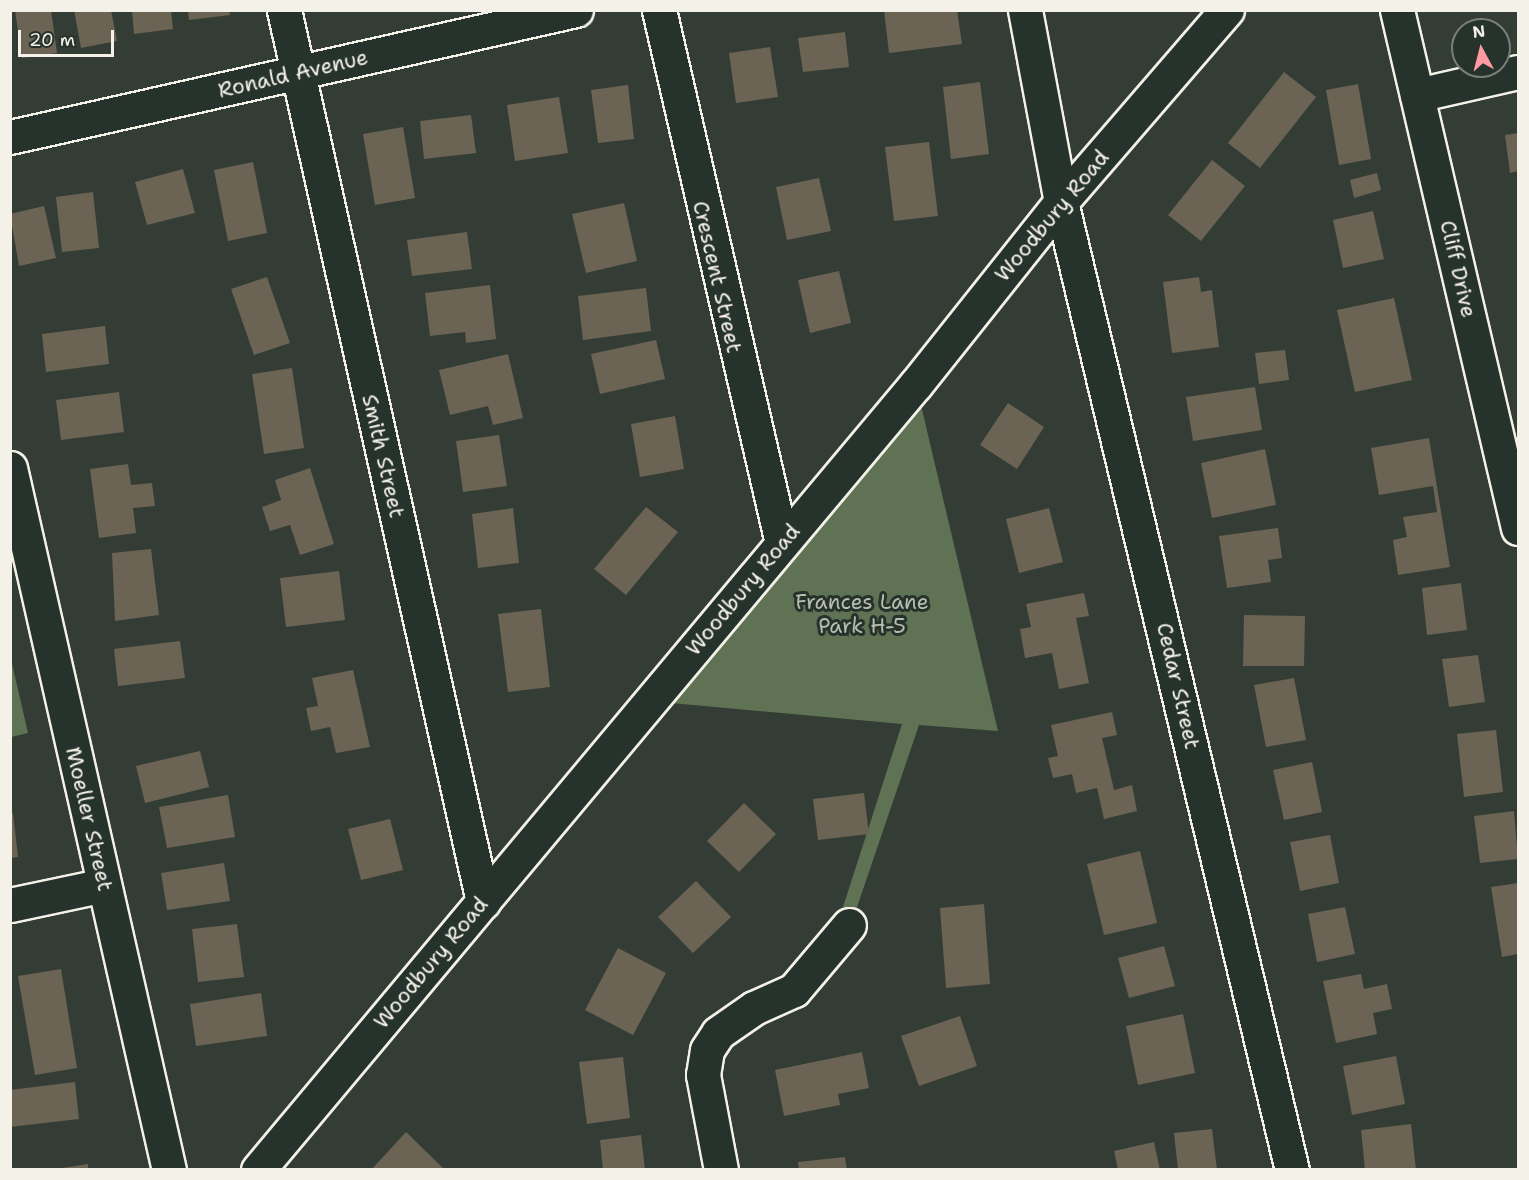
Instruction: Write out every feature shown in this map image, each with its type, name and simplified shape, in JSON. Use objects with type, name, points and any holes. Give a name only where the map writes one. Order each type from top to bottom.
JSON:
[{"type":"street","name":"Smith Street","points":[[284,10],[483,902]]},
{"type":"street","name":"Ronald Avenue","points":[[10,136],[297,74],[576,10]]},
{"type":"street","name":"Crescent Street","points":[[658,10],[782,543]]},
{"type":"street","name":"Cedar Street","points":[[1025,10],[1061,202],[1292,1170]]},
{"type":"street","name":"Woodbury Road","points":[[258,1170],[782,543],[1061,202],[1227,10]]},
{"type":"street","name":"Cliff Drive","points":[[1397,10],[1510,452],[1518,528]]},
{"type":"street","points":[[1417,95],[1518,72]]},
{"type":"street","name":"Moeller Street","points":[[10,468],[169,1170]]},
{"type":"street","points":[[10,905],[104,885]]},
{"type":"street","points":[[721,1170],[702,1075],[707,1050],[718,1033],[754,1008],[794,990],[849,925]]},
{"type":"green space","name":"Frances Lane Park H-5","points":[[916,384],[998,731],[919,725],[855,913],[843,907],[902,724],[649,701]]},
{"type":"green space","points":[[10,655],[28,733],[11,737],[10,737]]},
{"type":"building","points":[[15,10],[51,10],[57,53],[22,58]]},
{"type":"building","points":[[74,10],[111,10],[117,41],[81,48]]},
{"type":"building","points":[[132,10],[171,10],[173,29],[134,34]]},
{"type":"building","points":[[188,10],[229,10],[230,15],[189,20]]},
{"type":"building","points":[[884,10],[957,10],[962,44],[889,53]]},
{"type":"building","points":[[845,32],[849,67],[803,72],[798,38]]},
{"type":"building","points":[[770,47],[778,97],[736,103],[729,53]]},
{"type":"building","points":[[1284,72],[1316,97],[1260,168],[1228,143]]},
{"type":"building","points":[[980,82],[989,154],[951,159],[943,87]]},
{"type":"building","points":[[1358,84],[1371,159],[1339,165],[1326,90]]},
{"type":"building","points":[[628,85],[634,139],[598,143],[591,90]]},
{"type":"building","points":[[559,97],[568,153],[515,161],[507,105]]},
{"type":"building","points":[[471,115],[476,153],[424,159],[420,121]]},
{"type":"building","points":[[403,127],[415,198],[375,205],[363,134]]},
{"type":"building","points":[[1518,133],[1518,171],[1510,173],[1505,135]]},
{"type":"building","points":[[929,142],[938,216],[894,221],[885,147]]},
{"type":"building","points":[[1212,160],[1245,186],[1201,241],[1168,215]]},
{"type":"building","points":[[253,162],[267,233],[228,241],[214,170]]},
{"type":"building","points":[[183,169],[195,213],[147,225],[135,182]]},
{"type":"building","points":[[1377,173],[1381,190],[1354,198],[1350,180]]},
{"type":"building","points":[[819,178],[831,231],[787,240],[776,187]]},
{"type":"building","points":[[93,192],[99,248],[62,252],[56,197]]},
{"type":"building","points":[[624,203],[637,261],[586,273],[572,214]]},
{"type":"building","points":[[44,206],[56,258],[19,266],[10,214]]},
{"type":"building","points":[[1373,211],[1384,259],[1343,268],[1333,220]]},
{"type":"building","points":[[467,232],[472,269],[412,276],[407,240]]},
{"type":"building","points":[[839,271],[851,323],[810,333],[798,280]]},
{"type":"building","points":[[267,277],[290,343],[254,355],[231,289]]},
{"type":"building","points":[[1199,277],[1201,292],[1212,290],[1219,347],[1172,353],[1163,282]]},
{"type":"building","points":[[490,285],[496,339],[466,343],[465,332],[430,336],[425,293]]},
{"type":"building","points":[[646,288],[651,331],[583,340],[578,296]]},
{"type":"building","points":[[1394,298],[1412,380],[1355,392],[1337,310]]},
{"type":"building","points":[[105,326],[109,364],[46,372],[42,334]]},
{"type":"building","points":[[656,340],[665,379],[600,394],[591,354]]},
{"type":"building","points":[[1285,350],[1289,380],[1259,384],[1255,353]]},
{"type":"building","points":[[508,354],[523,418],[493,425],[488,406],[450,415],[439,370]]},
{"type":"building","points":[[292,368],[304,448],[264,454],[252,374]]},
{"type":"building","points":[[1255,387],[1262,430],[1193,441],[1186,397]]},
{"type":"building","points":[[119,392],[124,432],[61,440],[56,400]]},
{"type":"building","points":[[1008,403],[1044,427],[1017,469],[980,445]]},
{"type":"building","points":[[675,416],[684,469],[640,477],[631,424]]},
{"type":"building","points":[[499,435],[507,486],[463,492],[456,441]]},
{"type":"building","points":[[1429,438],[1450,567],[1398,575],[1393,540],[1407,537],[1403,517],[1437,512],[1433,486],[1379,495],[1371,448]]},
{"type":"building","points":[[1265,449],[1276,505],[1212,518],[1201,463]]},
{"type":"building","points":[[128,464],[131,485],[152,483],[155,506],[133,508],[136,533],[99,538],[90,469]]},
{"type":"building","points":[[310,468],[334,544],[300,555],[290,525],[270,531],[262,507],[281,500],[275,480]]},
{"type":"building","points":[[646,507],[678,532],[626,595],[594,569]]},
{"type":"building","points":[[513,508],[519,563],[478,568],[472,514]]},
{"type":"building","points":[[1049,508],[1063,562],[1019,573],[1006,519]]},
{"type":"building","points":[[1278,528],[1282,558],[1268,560],[1271,582],[1227,588],[1219,536]]},
{"type":"building","points":[[151,549],[159,615],[115,621],[112,553]]},
{"type":"building","points":[[339,571],[345,620],[286,627],[280,578]]},
{"type":"building","points":[[1461,583],[1467,630],[1427,635],[1422,588]]},
{"type":"building","points":[[1084,593],[1089,616],[1076,618],[1089,683],[1059,689],[1052,653],[1025,658],[1020,629],[1031,627],[1026,604]]},
{"type":"building","points":[[541,609],[550,687],[508,692],[498,614]]},
{"type":"building","points":[[1244,615],[1305,616],[1304,666],[1243,666]]},
{"type":"building","points":[[180,641],[185,678],[118,686],[114,649]]},
{"type":"building","points":[[1478,655],[1485,702],[1449,707],[1442,659]]},
{"type":"building","points":[[353,670],[370,747],[336,753],[330,727],[311,731],[306,708],[318,706],[312,678]]},
{"type":"building","points":[[1294,678],[1306,740],[1266,747],[1254,685]]},
{"type":"building","points":[[1112,712],[1117,735],[1102,738],[1114,790],[1132,785],[1137,811],[1104,819],[1097,788],[1076,793],[1072,774],[1053,778],[1048,758],[1058,756],[1051,725]]},
{"type":"building","points":[[1496,730],[1503,792],[1464,797],[1457,734]]},
{"type":"building","points":[[200,751],[209,787],[145,803],[136,766]]},
{"type":"building","points":[[1312,762],[1322,812],[1284,820],[1273,770]]},
{"type":"building","points":[[864,793],[869,834],[818,840],[813,799]]},
{"type":"building","points":[[228,795],[235,837],[167,848],[159,807]]},
{"type":"building","points":[[744,803],[776,834],[739,872],[707,841]]},
{"type":"building","points":[[1514,811],[1518,859],[1480,863],[1474,816]]},
{"type":"building","points":[[13,813],[18,857],[10,858],[10,814]]},
{"type":"building","points":[[390,819],[403,870],[361,880],[348,829]]},
{"type":"building","points":[[1330,835],[1339,883],[1300,891],[1290,842]]},
{"type":"building","points":[[1140,851],[1157,923],[1104,935],[1087,864]]},
{"type":"building","points":[[224,863],[230,901],[167,910],[161,873]]},
{"type":"building","points":[[696,881],[731,917],[693,953],[658,917]]},
{"type":"building","points":[[1518,883],[1518,954],[1502,957],[1491,887]]},
{"type":"building","points":[[984,904],[990,984],[946,988],[940,908]]},
{"type":"building","points":[[1345,907],[1355,954],[1317,962],[1308,914]]},
{"type":"building","points":[[237,924],[244,977],[198,982],[192,929]]},
{"type":"building","points":[[1164,946],[1175,986],[1129,998],[1118,958]]},
{"type":"building","points":[[618,948],[666,973],[633,1035],[585,1010]]},
{"type":"building","points":[[61,969],[77,1068],[35,1075],[18,976]]},
{"type":"building","points":[[1361,974],[1364,989],[1387,984],[1392,1009],[1373,1013],[1377,1034],[1336,1043],[1323,981]]},
{"type":"building","points":[[261,993],[267,1036],[196,1046],[190,1004]]},
{"type":"building","points":[[1183,1014],[1195,1073],[1138,1085],[1126,1026]]},
{"type":"building","points":[[960,1016],[977,1066],[919,1086],[901,1036]]},
{"type":"building","points":[[862,1052],[869,1088],[838,1094],[840,1105],[784,1116],[775,1070]]},
{"type":"building","points":[[1396,1056],[1405,1104],[1352,1115],[1343,1066]]},
{"type":"building","points":[[623,1057],[630,1118],[587,1124],[579,1062]]},
{"type":"building","points":[[75,1082],[79,1119],[10,1127],[10,1090]]},
{"type":"building","points":[[1411,1124],[1416,1170],[1365,1170],[1361,1130]]},
{"type":"building","points":[[1212,1129],[1217,1170],[1178,1170],[1174,1133]]},
{"type":"building","points":[[406,1132],[445,1170],[371,1170]]},
{"type":"building","points":[[641,1135],[645,1170],[603,1170],[600,1140]]},
{"type":"building","points":[[1154,1142],[1160,1170],[1118,1170],[1114,1151]]},
{"type":"building","points":[[845,1157],[847,1170],[799,1170],[798,1162]]},
{"type":"building","points":[[88,1164],[88,1170],[62,1170],[62,1168]]}]
